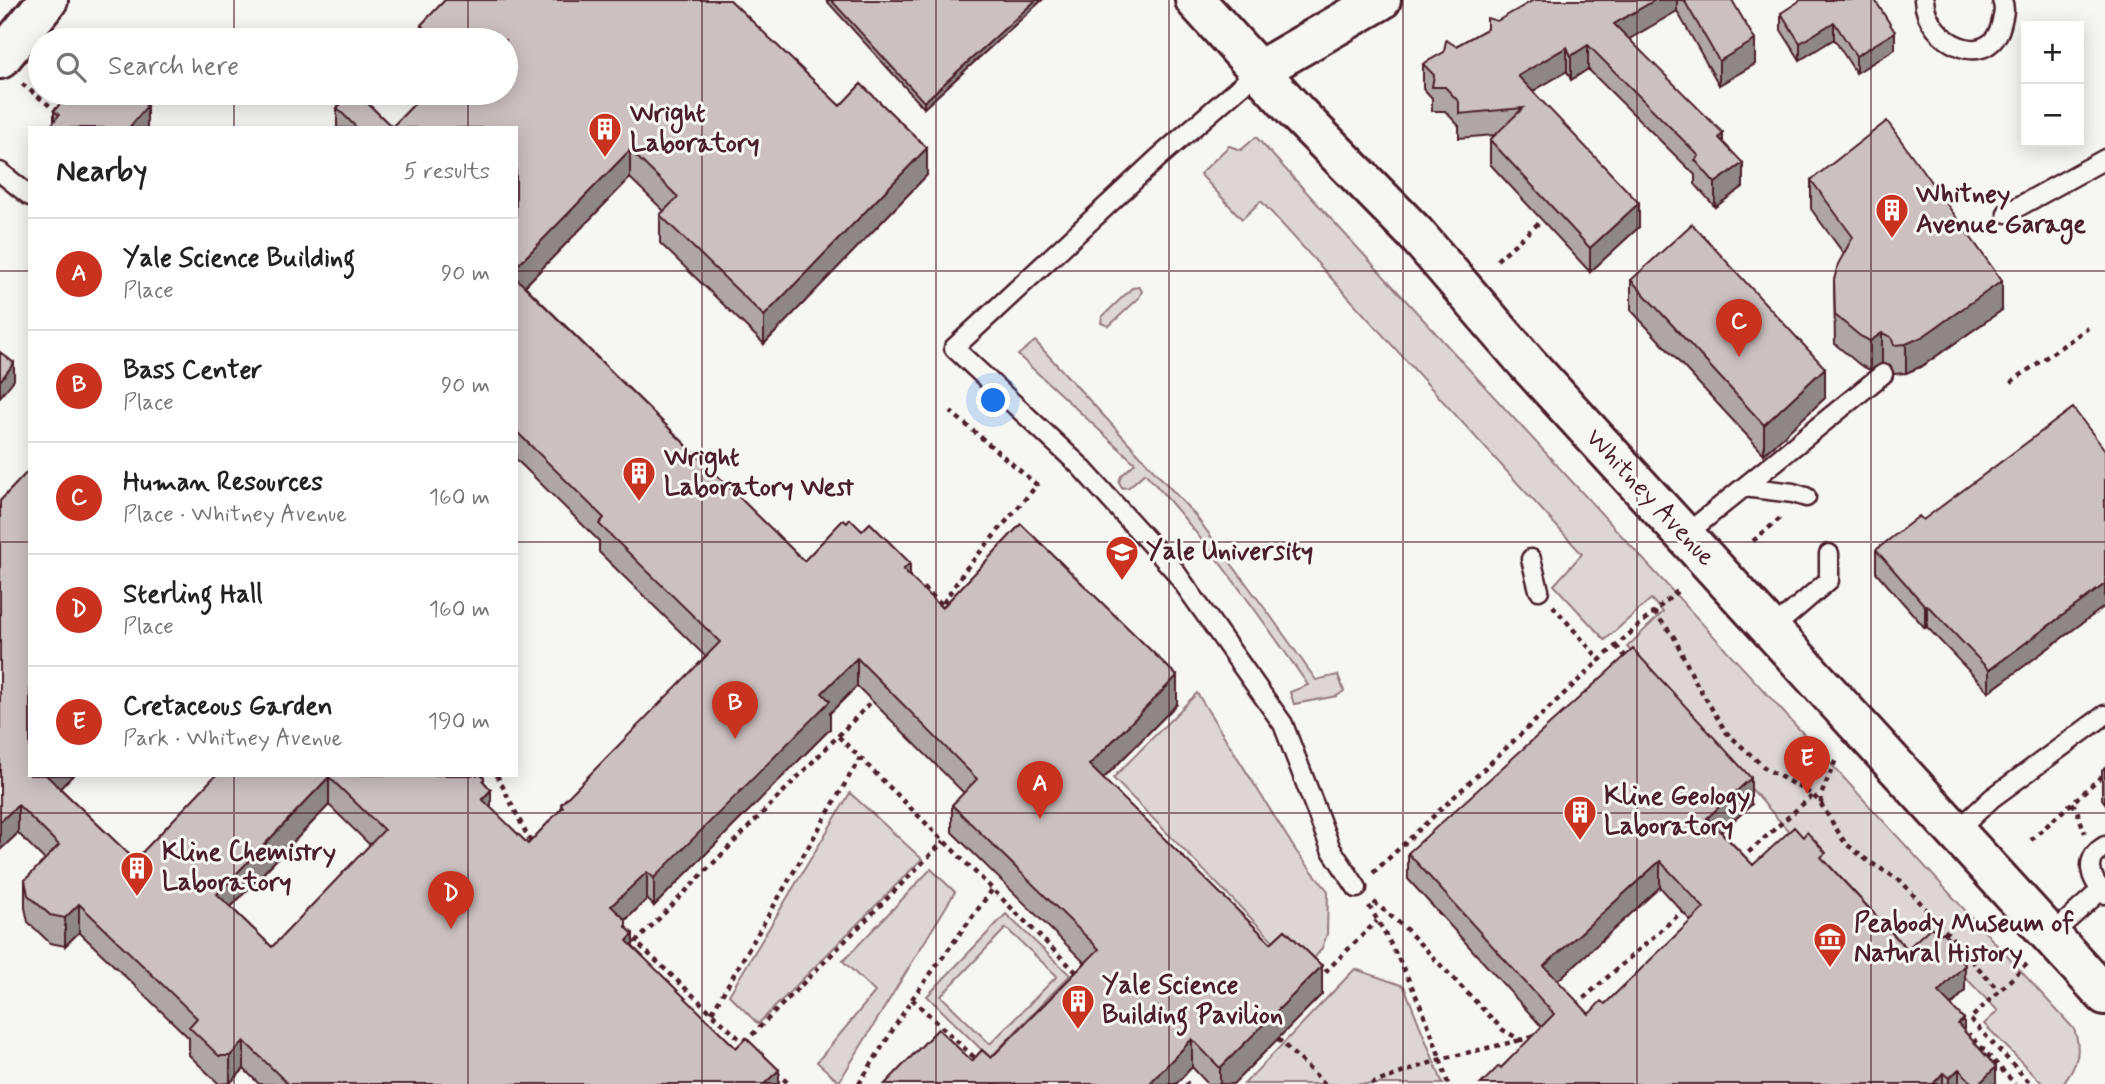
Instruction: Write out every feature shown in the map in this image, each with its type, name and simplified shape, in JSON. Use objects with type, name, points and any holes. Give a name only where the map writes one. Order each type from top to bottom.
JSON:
[{"type":"main road","points":[[33,28],[47,0]]},
{"type":"main road","name":"Whitney Avenue","points":[[1195,0],[1258,71],[1415,233],[1526,362],[1956,832],[2039,950],[2105,995]]},
{"type":"main road","points":[[1258,71],[1381,0]]},
{"type":"main road","points":[[11,71],[28,37]]},
{"type":"lane","points":[[1924,0],[1924,14],[1937,33],[1952,44],[1970,49],[1984,47],[1994,40],[2001,27],[2005,7],[2002,0]]},
{"type":"lane","points":[[1258,71],[1148,167],[954,348],[1079,465],[1174,570],[1283,724],[1331,849],[1357,888]]},
{"type":"lane","points":[[2007,213],[2105,159]]},
{"type":"lane","points":[[0,172],[28,194]]},
{"type":"lane","points":[[1685,535],[1883,374]]},
{"type":"lane","points":[[1744,487],[1805,497]]},
{"type":"lane","points":[[1771,629],[1829,580],[1829,554]]},
{"type":"lane","points":[[1531,559],[1539,590]]},
{"type":"lane","points":[[1956,832],[1992,798],[2105,715]]},
{"type":"lane","points":[[2039,950],[2103,892],[2090,870],[2091,862],[2102,848]]},
{"type":"path","points":[[11,71],[28,86]]},
{"type":"path","points":[[50,105],[60,114]]},
{"type":"path","points":[[1497,260],[1542,220]]},
{"type":"path","points":[[2011,383],[2088,328]]},
{"type":"path","points":[[936,615],[965,570],[1037,485],[951,412]]},
{"type":"path","points":[[1753,541],[1805,497]]},
{"type":"path","points":[[923,588],[942,604]]},
{"type":"path","points":[[1357,888],[1600,660],[1681,588]]},
{"type":"path","points":[[1539,590],[1600,660]]},
{"type":"path","points":[[1654,612],[1674,637],[1695,681],[1726,732],[1765,768],[1813,795],[1845,844],[1901,881],[1998,990]]},
{"type":"path","points":[[1616,646],[1633,663]]},
{"type":"path","points":[[636,943],[882,690]]},
{"type":"path","points":[[838,736],[1086,982]]},
{"type":"path","points":[[1821,804],[1821,795],[1837,757]]},
{"type":"path","points":[[712,1012],[860,758]]},
{"type":"path","points":[[2031,840],[2105,773]]},
{"type":"path","points":[[498,777],[529,844],[537,852]]},
{"type":"path","points":[[1741,860],[1813,795]]},
{"type":"path","points":[[2072,803],[2085,835],[2102,848]]},
{"type":"path","points":[[744,1042],[944,841]]},
{"type":"path","points":[[1357,888],[1409,977],[1448,1084]]},
{"type":"path","points":[[1357,888],[1404,927],[1503,1030],[1521,1040]]},
{"type":"path","points":[[859,1084],[912,999],[992,890]]},
{"type":"path","points":[[1575,1006],[1689,905]]},
{"type":"path","points":[[1313,984],[1377,921]]},
{"type":"path","points":[[627,937],[753,1051]]},
{"type":"path","points":[[1962,1027],[2039,950]]},
{"type":"path","points":[[1068,983],[1078,974]]},
{"type":"path","points":[[912,999],[985,1067]]},
{"type":"path","points":[[1970,1018],[2031,1084]]},
{"type":"path","points":[[1371,1084],[1441,1059],[1542,1035]]},
{"type":"path","points":[[1964,1041],[1970,1035],[2015,1084]]},
{"type":"path","points":[[1278,1038],[1325,1084]]},
{"type":"path","points":[[771,1068],[789,1084]]},
{"type":"path","points":[[1172,1068],[1188,1084]]},
{"type":"shaded area","points":[[1256,137],[2074,1029],[2078,1044],[2077,1058],[2063,1084],[2043,1084],[1984,1024],[1998,1011],[1930,941],[1905,964],[1627,647],[1663,612],[1651,599],[1605,640],[1554,585],[1582,554],[1261,201],[1242,219],[1200,174],[1229,146],[1241,150]]},
{"type":"shaded area","points":[[1139,287],[1142,291],[1139,298],[1109,326],[1101,323],[1102,317],[1132,288]]},
{"type":"shaded area","points":[[1035,341],[1194,514],[1316,680],[1338,675],[1344,691],[1337,696],[1294,704],[1290,692],[1308,685],[1269,630],[1230,576],[1145,473],[1129,487],[1122,488],[1119,482],[1121,476],[1135,463],[1018,355]]},
{"type":"shaded area","points":[[1197,693],[1296,851],[1328,891],[1327,934],[1322,948],[1304,972],[1113,778]]},
{"type":"shaded area","points":[[850,793],[922,859],[758,1024],[729,995]]},
{"type":"shaded area","points":[[931,869],[955,892],[839,1082],[817,1062],[875,992],[843,961]]},
{"type":"shaded area","points":[[1006,914],[1070,975],[990,1058],[927,996]],"holes":[[[1006,928],[1057,976],[990,1044],[941,996]]]},
{"type":"shaded area","points":[[1355,969],[1404,986],[1443,1084],[1244,1084]]},
{"type":"building","points":[[445,0],[730,0],[840,106],[861,84],[927,148],[764,316],[660,215],[678,197],[630,150],[518,265],[518,126],[393,126],[413,105],[518,105],[518,28],[424,28],[421,25]]},
{"type":"building","points":[[831,0],[1036,0],[924,102]]},
{"type":"building","points":[[1534,0],[1655,0],[1614,24],[1723,133],[1719,138],[1743,163],[1715,183],[1695,160],[1699,156],[1588,45],[1571,56],[1567,47],[1518,76],[1639,203],[1590,248],[1490,140],[1523,108],[1459,114],[1459,102],[1445,87],[1432,87],[1434,75],[1423,64],[1444,52],[1446,40],[1456,46],[1487,29],[1487,18],[1497,21]]},
{"type":"building","points":[[1684,0],[1732,0],[1755,40],[1719,61]]},
{"type":"building","points":[[1801,0],[1875,0],[1895,32],[1856,56],[1834,22],[1800,43],[1781,13]]},
{"type":"building","points":[[59,105],[147,106],[131,126],[51,126],[59,115],[54,111]]},
{"type":"building","points":[[340,105],[369,105],[391,126],[355,126],[337,108]]},
{"type":"building","name":"Whitney Avenue Garage","points":[[1887,121],[2002,281],[1922,337],[1906,344],[1894,345],[1891,337],[1882,333],[1870,341],[1860,336],[1835,315],[1834,280],[1838,264],[1853,237],[1811,180]]},
{"type":"building","points":[[1692,224],[1825,368],[1764,425],[1631,280]]},
{"type":"building","points":[[518,280],[804,561],[843,520],[847,523],[850,519],[862,531],[870,523],[910,563],[903,570],[942,608],[1021,524],[1177,676],[1089,765],[1271,943],[1285,930],[1322,966],[1220,1068],[1192,1039],[1149,1084],[885,1084],[938,1029],[972,1061],[982,1050],[991,1058],[1099,949],[952,805],[977,779],[857,658],[822,693],[830,701],[654,878],[647,872],[611,906],[626,920],[626,927],[633,934],[627,941],[736,1048],[746,1038],[779,1070],[764,1084],[288,1084],[244,1041],[230,1056],[219,1056],[189,1027],[197,1018],[79,904],[65,918],[50,915],[28,895],[25,880],[59,845],[18,805],[0,822],[0,501],[28,471],[28,777],[48,777],[135,860],[214,777],[329,777],[484,777],[483,781],[491,790],[482,799],[528,844],[563,807],[561,804],[720,642],[599,524],[604,518],[518,433]],"holes":[[[329,777],[384,830],[272,947],[217,894]]]},
{"type":"building","points":[[0,352],[14,363],[0,381]]},
{"type":"building","points":[[2073,408],[2105,450],[2105,584],[1989,670],[1927,605],[1925,606],[1876,550],[1919,516],[1923,520]]},
{"type":"building","points":[[1633,649],[1751,778],[1707,818],[1753,865],[1794,827],[1803,837],[1807,832],[1826,853],[1821,857],[1907,949],[1931,927],[1939,935],[1943,932],[1961,951],[1957,955],[1965,965],[1938,992],[1964,1019],[1958,1024],[1996,1067],[1979,1084],[1973,1084],[1959,1069],[1949,1078],[1943,1073],[1933,1084],[1481,1084],[1499,1066],[1501,1068],[1554,1014],[1408,853]],"holes":[[[1660,861],[1704,908],[1605,1004],[1601,1001],[1589,1014],[1544,966]]]},
{"type":"place","name":"Wright Laboratory","points":[[605,159]]},
{"type":"place","name":"Whitney Avenue Garage","points":[[1892,240]]},
{"type":"place","name":"Human Resources","points":[[1739,357]]},
{"type":"place","name":"Wright Laboratory West","points":[[639,503]]},
{"type":"place","name":"Yale University","points":[[1122,582]]},
{"type":"place","name":"Bass Center","points":[[735,739]]},
{"type":"place","name":"Cretaceous Garden","points":[[1807,794]]},
{"type":"place","name":"Yale Science Building","points":[[1040,819]]},
{"type":"place","name":"Kline Geology Laboratory","points":[[1580,842]]},
{"type":"place","name":"Kline Chemistry Laboratory","points":[[137,898]]},
{"type":"place","name":"Sterling Hall","points":[[451,929]]},
{"type":"place","name":"Peabody Museum of Natural History","points":[[1830,969]]},
{"type":"place","name":"Yale Science Building Pavilion","points":[[1078,1031]]}]
